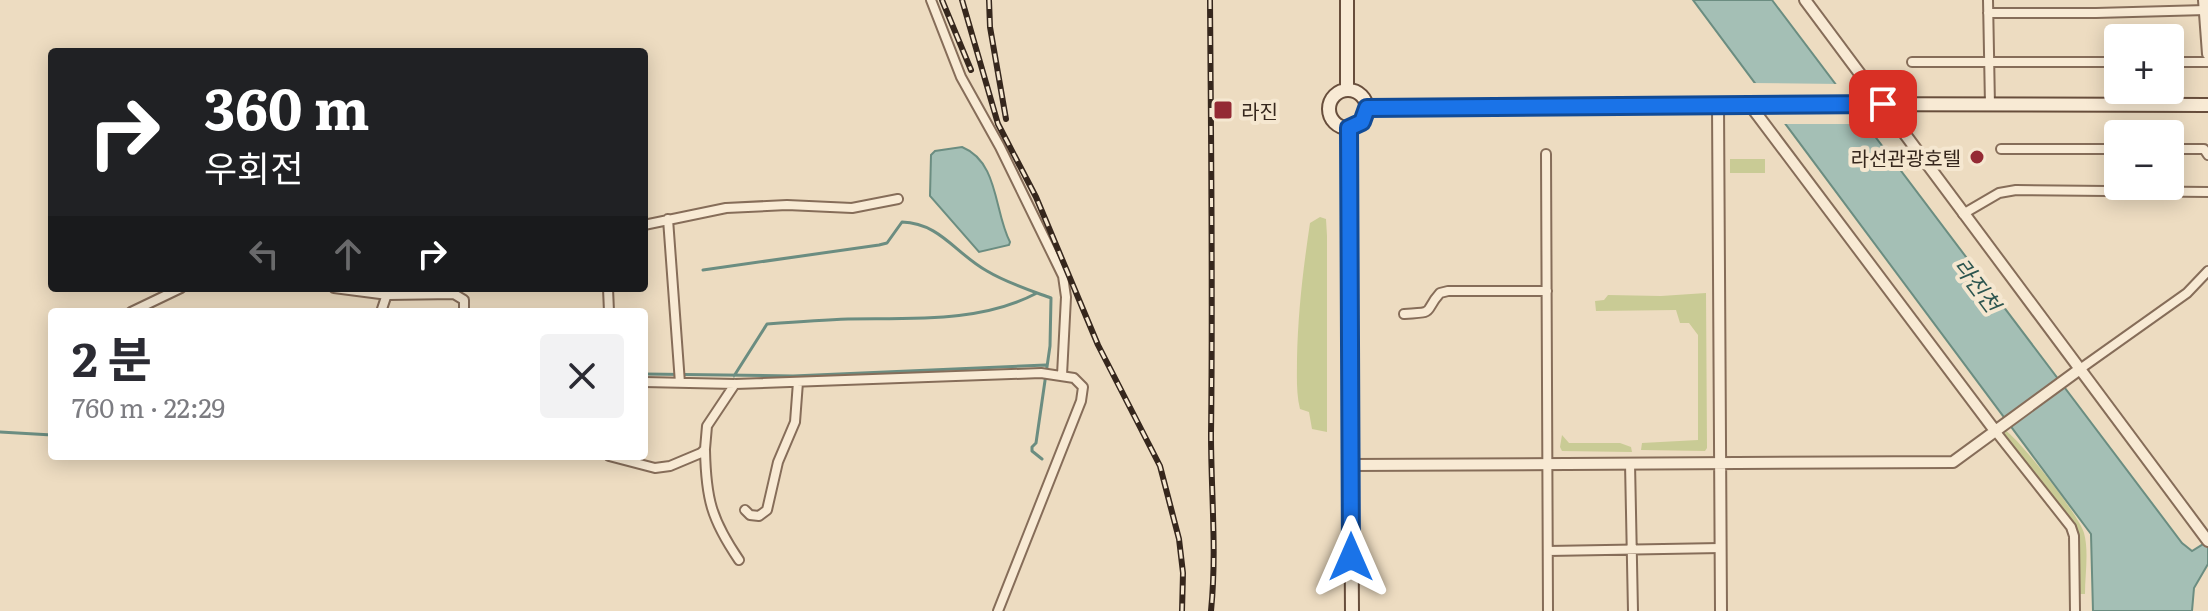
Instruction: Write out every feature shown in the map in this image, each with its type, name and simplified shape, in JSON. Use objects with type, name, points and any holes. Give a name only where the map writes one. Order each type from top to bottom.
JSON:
[{"type":"main road","points":[[1347,0],[1347,90]]},
{"type":"main road","points":[[1347,90],[1361,95],[1367,108],[1362,122],[1349,128],[1335,123],[1329,110],[1334,96],[1347,90]]},
{"type":"main road","points":[[1367,108],[1765,104],[2208,105]]},
{"type":"main road","points":[[1349,128],[1352,611]]},
{"type":"street","points":[[931,0],[961,77],[1000,147],[1063,276],[1066,318],[1062,375]]},
{"type":"street","points":[[1805,0],[2206,538]]},
{"type":"street","points":[[1988,0],[1990,105]]},
{"type":"street","points":[[1988,13],[2096,13],[2205,5],[2208,54]]},
{"type":"street","points":[[1912,62],[2104,62]]},
{"type":"street","points":[[2184,62],[2208,62]]},
{"type":"street","points":[[1718,105],[1721,611]]},
{"type":"street","points":[[1750,105],[2071,527],[2074,536],[2075,611]]},
{"type":"street","points":[[2001,149],[2104,149]]},
{"type":"street","points":[[2184,149],[2204,149],[2208,155]]},
{"type":"street","points":[[1546,154],[1548,611]]},
{"type":"street","points":[[1963,214],[1999,193],[2016,190],[2208,192]]},
{"type":"street","points":[[648,224],[726,208],[852,208],[898,199]]},
{"type":"street","points":[[668,219],[680,383]]},
{"type":"street","points":[[1351,465],[1953,462],[2187,293],[2208,271]]},
{"type":"street","points":[[1404,314],[1425,313],[1440,293],[1448,291],[1547,291]]},
{"type":"street","points":[[139,308],[173,292]]},
{"type":"street","points":[[402,292],[460,296],[464,300],[464,308]]},
{"type":"street","points":[[648,382],[735,384],[1041,373],[1074,378],[1083,387],[1081,401],[998,611]]},
{"type":"street","points":[[745,510],[750,515],[759,516],[767,510],[778,462],[795,422],[798,382]]},
{"type":"street","points":[[735,384],[707,426],[705,449],[706,489],[713,515],[739,560]]},
{"type":"street","points":[[624,460],[655,468],[670,466],[705,449]]},
{"type":"street","points":[[1630,463],[1633,611]]},
{"type":"street","points":[[1548,551],[1721,548]]},
{"type":"green space","points":[[1730,159],[1765,159],[1765,173],[1730,173]]},
{"type":"green space","points":[[1320,217],[1326,219],[1327,236],[1327,432],[1312,429],[1309,412],[1300,409],[1297,384],[1298,325],[1307,240],[1310,223]]},
{"type":"green space","points":[[1706,293],[1707,448],[1705,451],[1641,450],[1642,443],[1698,440],[1698,335],[1689,323],[1680,323],[1676,310],[1596,311],[1595,301],[1604,300],[1608,295]]},
{"type":"green space","points":[[2005,430],[2048,478],[2080,524],[2086,547],[2085,594],[2078,594],[2076,528],[2005,438]]},
{"type":"green space","points":[[1562,435],[1569,443],[1620,443],[1631,447],[1632,452],[1562,451]]},
{"type":"water","name":"라진천","points":[[1693,0],[1772,0],[2182,543],[2192,551],[2208,541],[2208,564],[2194,588],[2192,611],[2093,611],[2091,534]]},
{"type":"water","points":[[962,147],[974,154],[989,176],[1009,245],[979,252],[930,196],[931,155],[935,151]]},
{"type":"pier","points":[[1750,83],[1841,84],[1871,124],[1780,124]]},
{"type":"waterway","points":[[703,270],[879,245],[887,243],[902,222],[937,233],[987,271],[1051,298],[1050,346],[1036,443],[1032,447],[1032,451],[1042,459]]},
{"type":"waterway","points":[[734,376],[767,324],[945,317],[992,310],[1037,293]]},
{"type":"waterway","points":[[648,374],[793,376],[1046,365]]},
{"type":"waterway","points":[[0,432],[48,435]]},
{"type":"railway","points":[[942,0],[971,70]]},
{"type":"railway","points":[[962,0],[998,124],[1036,197],[1098,345],[1160,466],[1179,539],[1183,573],[1182,611]]},
{"type":"railway","points":[[989,0],[990,27],[1006,119]]},
{"type":"railway","points":[[1210,0],[1214,545],[1211,611]]},
{"type":"place","name":"라진","points":[[1223,110]]},
{"type":"place","name":"라선관광호텔","points":[[1977,157]]},
{"type":"route","points":[[1351,557],[1349,128],[1362,122],[1367,108],[1883,104]]}]
